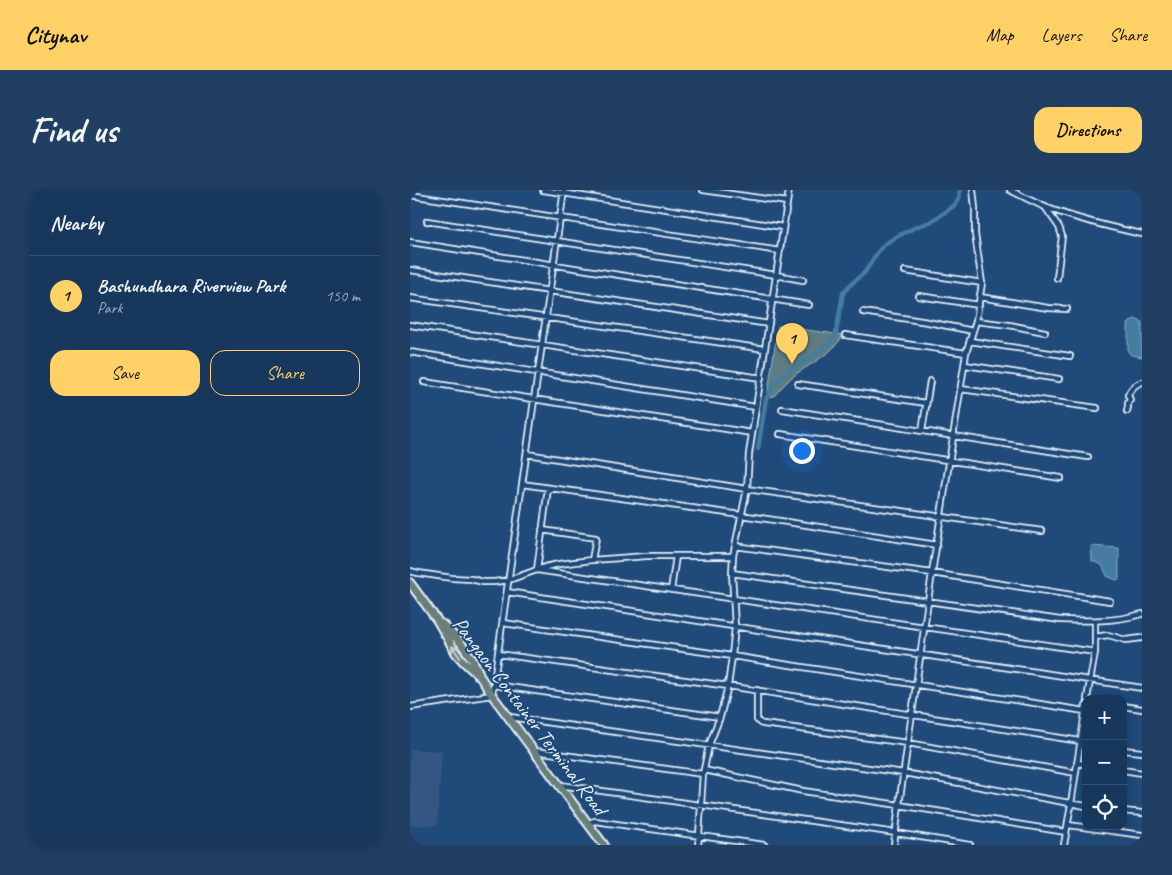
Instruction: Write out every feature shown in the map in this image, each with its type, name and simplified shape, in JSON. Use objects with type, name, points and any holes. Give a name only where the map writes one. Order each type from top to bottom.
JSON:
[{"type":"highway","name":"Pangaon Container Terminal Road","points":[[410,583],[437,620],[460,642],[492,695],[604,845]]},
{"type":"street","points":[[543,190],[783,227]]},
{"type":"street","points":[[703,190],[787,202]]},
{"type":"street","points":[[698,845],[704,772],[709,745],[720,717],[728,686],[735,627],[733,556],[747,489],[752,433],[789,190]]},
{"type":"street","points":[[894,845],[924,627],[966,353],[976,321],[982,282],[975,234],[973,190]]},
{"type":"street","points":[[1010,190],[1045,207],[1099,224],[1142,234]]},
{"type":"street","points":[[410,707],[492,695],[564,192]]},
{"type":"street","points":[[410,195],[780,251]]},
{"type":"street","points":[[1045,207],[1059,227],[1062,236],[1057,278]]},
{"type":"street","points":[[427,221],[803,280]]},
{"type":"street","points":[[410,242],[809,305]]},
{"type":"street","points":[[410,270],[769,324]]},
{"type":"street","points":[[905,271],[982,282]]},
{"type":"street","points":[[919,296],[979,305]]},
{"type":"street","points":[[980,297],[1048,308],[1067,309]]},
{"type":"street","points":[[410,298],[765,349]]},
{"type":"street","points":[[863,312],[973,331]]},
{"type":"street","points":[[976,321],[1045,332]]},
{"type":"street","points":[[410,325],[760,378]]},
{"type":"street","points":[[845,335],[966,353]]},
{"type":"street","points":[[970,341],[1070,356]]},
{"type":"street","points":[[410,352],[756,407]]},
{"type":"street","points":[[965,365],[1059,379]]},
{"type":"street","points":[[922,431],[930,381]]},
{"type":"street","points":[[424,382],[752,433]]},
{"type":"street","points":[[1127,411],[1130,400],[1128,395],[1131,388],[1142,382]]},
{"type":"street","points":[[798,384],[926,403]]},
{"type":"street","points":[[961,389],[1097,408]]},
{"type":"street","points":[[782,409],[1088,457]]},
{"type":"street","points":[[780,434],[1061,478]]},
{"type":"street","points":[[526,454],[941,518],[1042,531]]},
{"type":"street","points":[[522,484],[741,515],[937,546]]},
{"type":"street","points":[[537,570],[548,488]]},
{"type":"street","points":[[542,530],[596,538],[592,560]]},
{"type":"street","points":[[735,546],[932,573],[1110,601]]},
{"type":"street","points":[[410,571],[483,582],[509,580],[559,564],[592,560],[676,556],[733,556]]},
{"type":"street","points":[[671,590],[676,556]]},
{"type":"street","points":[[537,570],[1095,652]]},
{"type":"street","points":[[732,573],[1060,620],[1096,622],[1126,619],[1142,614]]},
{"type":"street","points":[[507,592],[1142,688]]},
{"type":"street","points":[[1088,695],[1095,652],[1096,622]]},
{"type":"street","points":[[503,624],[1082,708]]},
{"type":"street","points":[[1095,637],[1108,635],[1126,640],[1142,638]]},
{"type":"street","points":[[498,654],[757,690],[1082,743],[1064,845]]},
{"type":"street","points":[[494,685],[720,717]]},
{"type":"street","points":[[757,690],[758,720],[762,724],[908,743],[1076,773]]},
{"type":"street","points":[[1127,707],[1142,709]]},
{"type":"street","points":[[510,717],[904,773],[1082,805]]},
{"type":"street","points":[[1127,750],[1142,752]]},
{"type":"street","points":[[535,751],[704,772],[803,791],[1066,832]]},
{"type":"street","points":[[1077,763],[1082,764]]},
{"type":"street","points":[[1127,771],[1142,773]]},
{"type":"street","points":[[560,785],[701,804],[970,845]]},
{"type":"street","points":[[1127,811],[1142,813]]},
{"type":"street","points":[[588,823],[595,821],[764,845]]},
{"type":"street","points":[[1068,825],[1142,835]]},
{"type":"shaded area","points":[[1135,319],[1142,322],[1142,357],[1131,355],[1128,352],[1128,324]]},
{"type":"shaded area","points":[[1091,546],[1119,548],[1119,579],[1116,580],[1107,576],[1102,565],[1092,561]]},
{"type":"shaded area","points":[[410,749],[442,751],[437,826],[410,825]]},
{"type":"green space","points":[[778,326],[843,335],[833,349],[791,378],[771,397],[768,395],[768,391]]},
{"type":"waterway","points":[[758,449],[766,399],[775,383],[830,342],[836,333],[843,293],[865,272],[885,244],[916,227],[930,222],[947,211],[959,199],[960,190]]},
{"type":"place","name":"Bashundhara Riverview Park","points":[[792,364]]}]
